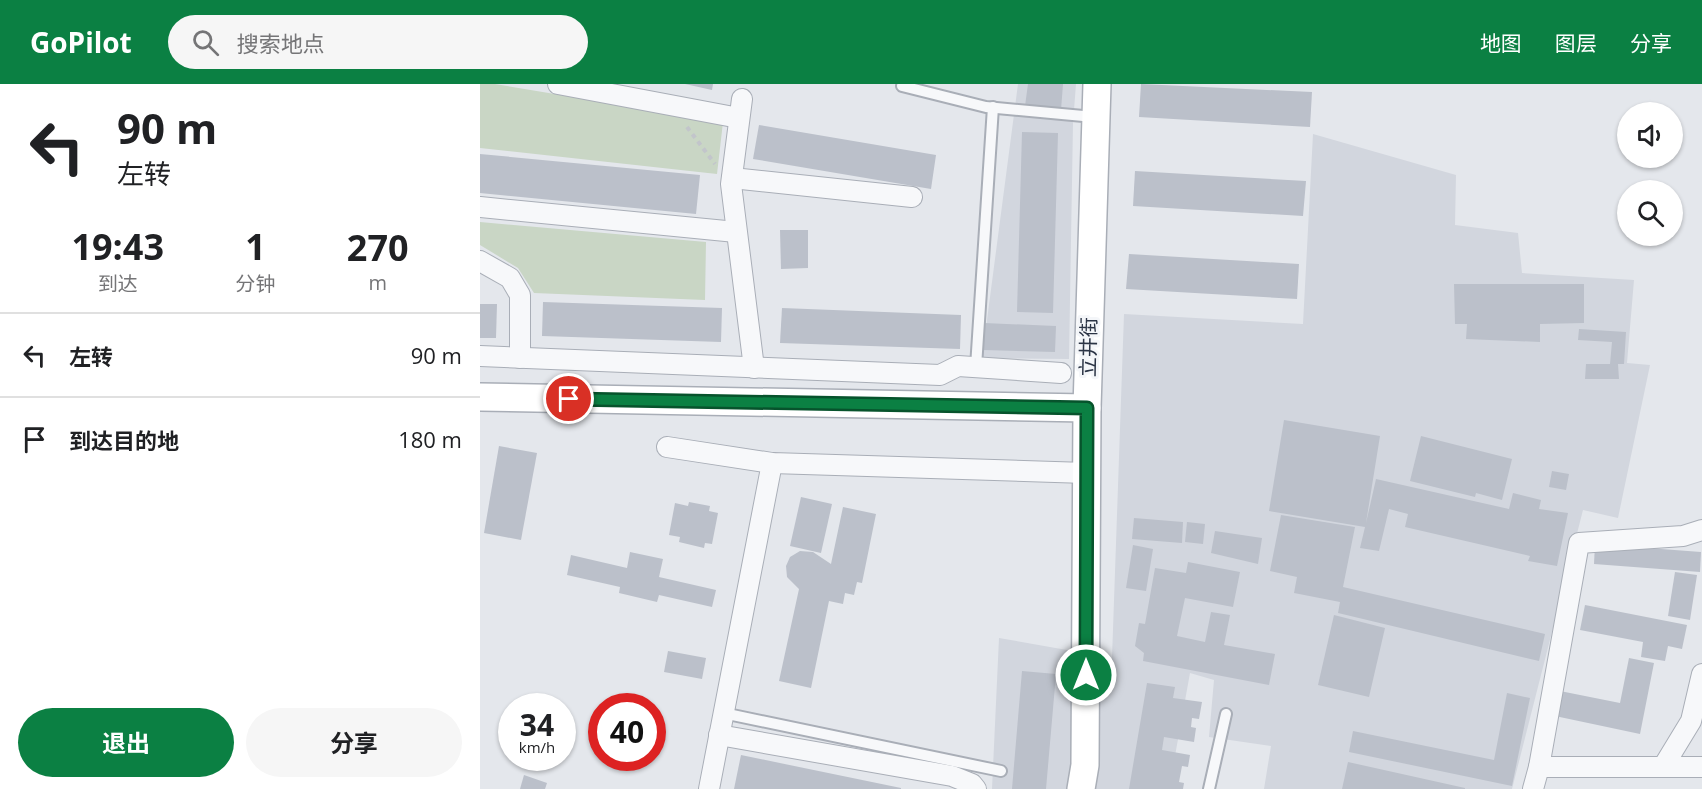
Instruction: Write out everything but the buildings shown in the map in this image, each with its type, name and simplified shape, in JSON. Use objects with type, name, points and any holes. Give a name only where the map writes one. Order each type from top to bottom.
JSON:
[{"type":"street","points":[[558,84],[670,105],[741,109],[732,178],[736,232],[753,368]]},
{"type":"street","name":"立井街","points":[[1080,789],[1085,765],[1087,408],[1094,117],[1097,84]]},
{"type":"street","points":[[732,178],[912,197]]},
{"type":"street","points":[[480,207],[736,232]]},
{"type":"street","points":[[480,261],[510,278],[520,295],[520,358]]},
{"type":"street","points":[[480,356],[940,375],[958,366],[1061,373]]},
{"type":"street","points":[[480,397],[1087,408]]},
{"type":"street","points":[[667,447],[772,463],[1086,473]]},
{"type":"street","points":[[709,789],[772,463]]},
{"type":"street","points":[[1533,789],[1580,543],[1683,536],[1702,530]]},
{"type":"street","points":[[1663,767],[1690,721],[1702,674]]},
{"type":"street","points":[[719,735],[952,776],[972,784],[976,789]]},
{"type":"street","points":[[1539,767],[1702,767]]},
{"type":"lane","points":[[902,86],[993,107],[1094,117]]},
{"type":"lane","points":[[976,367],[993,107]]},
{"type":"lane","points":[[723,713],[1001,771]]},
{"type":"lane","points":[[1209,789],[1226,714]]},
{"type":"path","points":[[670,105],[713,162],[732,178]]},
{"type":"shaded area","points":[[1018,84],[1076,84],[1073,123],[1069,359],[982,358]]},
{"type":"shaded area","points":[[1313,134],[1456,175],[1455,225],[1518,233],[1522,273],[1634,280],[1627,363],[1650,365],[1618,518],[1583,510],[1512,789],[1264,789],[1271,746],[1209,737],[1214,680],[1190,673],[1169,789],[992,789],[999,638],[1112,658],[1124,314],[1303,324]]},
{"type":"green space","points":[[480,84],[495,84],[723,122],[717,174],[480,148]]},
{"type":"green space","points":[[480,222],[706,242],[705,300],[534,293],[518,268],[480,245]]},
{"type":"route","points":[[569,399],[1087,408],[1086,675]]}]
